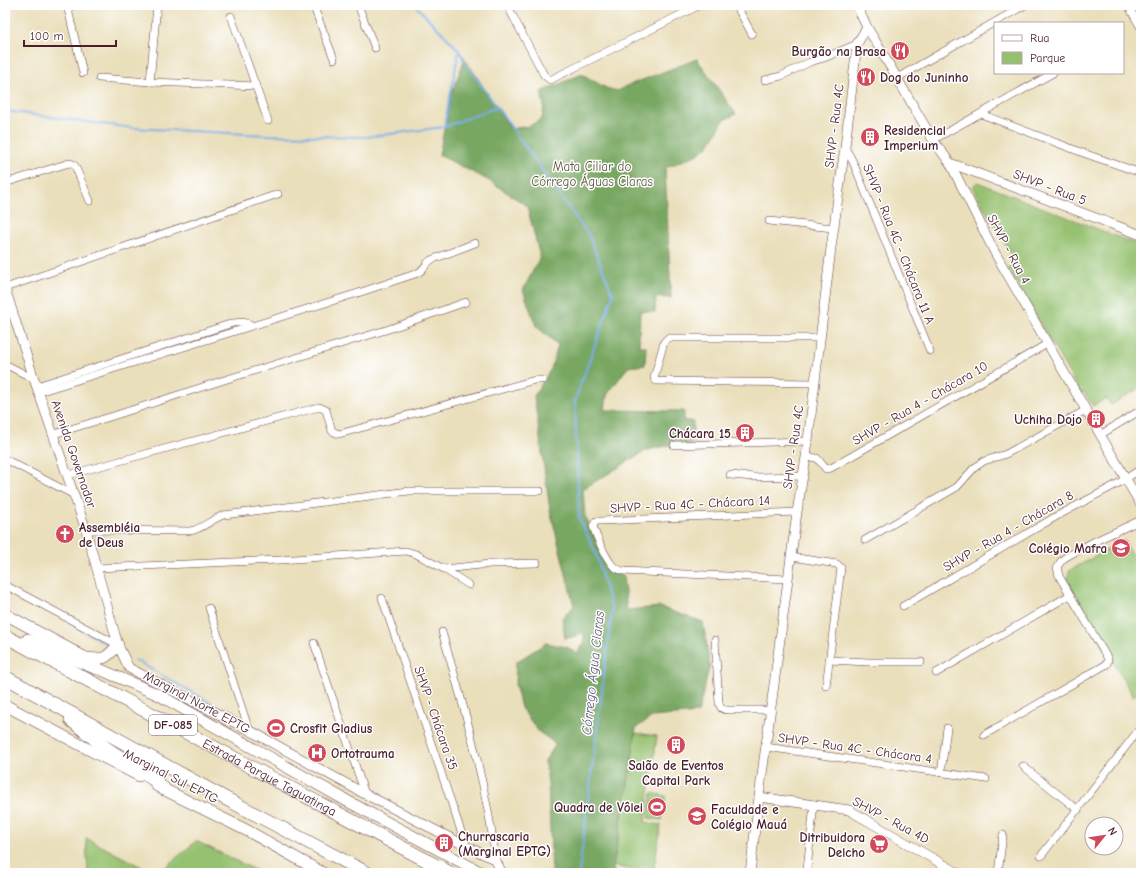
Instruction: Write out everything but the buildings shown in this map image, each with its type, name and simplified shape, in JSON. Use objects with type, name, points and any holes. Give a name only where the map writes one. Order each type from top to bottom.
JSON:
[{"type":"highway","points":[[5,630],[97,668]]},
{"type":"highway","name":"Estrada Parque Taguatinga","points":[[5,636],[450,873]]},
{"type":"highway","name":"DF-085","points":[[5,677],[219,795],[367,873]]},
{"type":"highway","points":[[34,693],[106,748],[153,779],[164,789]]},
{"type":"main road","name":"Marginal Norte EPTG","points":[[5,614],[86,658],[97,668],[159,695],[349,802],[482,873]]},
{"type":"main road","points":[[86,658],[99,660],[104,659],[118,645]]},
{"type":"main road","name":"Marginal Sul EPTG","points":[[5,705],[164,789],[248,831],[323,873]]},
{"type":"street","points":[[67,5],[83,73]]},
{"type":"street","points":[[150,82],[157,5]]},
{"type":"street","points":[[313,5],[334,59]]},
{"type":"street","points":[[358,5],[375,48]]},
{"type":"street","points":[[507,5],[544,75],[550,80],[700,5]]},
{"type":"street","points":[[736,5],[752,34]]},
{"type":"street","name":"SHVP - Rua 4","points":[[856,5],[867,27],[933,140],[950,163],[995,253],[1141,505]]},
{"type":"street","points":[[995,22],[1025,5]]},
{"type":"street","points":[[1130,9],[1141,28]]},
{"type":"street","points":[[231,16],[257,86],[268,121]]},
{"type":"street","points":[[898,78],[994,23]]},
{"type":"street","name":"SHVP - Rua 4C","points":[[750,873],[797,512],[806,457],[833,228],[845,147],[857,44],[867,27]]},
{"type":"street","points":[[765,80],[781,76],[810,62],[824,58],[857,44]]},
{"type":"street","points":[[933,140],[1050,74]]},
{"type":"street","points":[[99,78],[150,82],[257,86]]},
{"type":"street","points":[[981,114],[1086,154],[1141,173]]},
{"type":"street","name":"SHVP - Rua 4C - Chácara 11 A","points":[[845,147],[853,162],[930,351]]},
{"type":"street","points":[[5,183],[69,163],[75,166],[90,201]]},
{"type":"street","name":"SHVP - Rua 5","points":[[950,163],[1141,235]]},
{"type":"street","points":[[5,288],[278,194]]},
{"type":"street","points":[[769,221],[833,228]]},
{"type":"street","points":[[5,364],[37,385],[253,325],[358,293],[418,273],[423,270],[426,264],[431,260],[475,243]]},
{"type":"street","name":"Avenida Governador","points":[[5,288],[9,308],[54,434],[86,530],[118,645],[129,668],[249,730]]},
{"type":"street","points":[[54,434],[389,329],[466,302]]},
{"type":"street","points":[[814,383],[656,381],[654,378],[665,340],[670,337],[820,338]]},
{"type":"street","name":"SHVP - Rua 4 - Chácara 10","points":[[806,457],[817,458],[826,469],[831,468],[1047,344]]},
{"type":"street","points":[[68,475],[319,407],[326,410],[332,431],[338,434],[535,380],[542,380]]},
{"type":"street","points":[[865,540],[957,487],[974,468],[984,461],[1006,454],[1086,410]]},
{"type":"street","points":[[1100,435],[1141,410]]},
{"type":"street","points":[[674,445],[808,441]]},
{"type":"street","points":[[5,459],[74,495]]},
{"type":"street","name":"SHVP - Rua 4 - Chácara 8","points":[[903,606],[1056,516],[1141,469]]},
{"type":"street","points":[[730,475],[754,477],[803,476]]},
{"type":"street","points":[[86,530],[190,531],[201,528],[216,518],[224,515],[409,491],[540,491]]},
{"type":"street","name":"SHVP - Rua 4C - Chácara 14","points":[[788,579],[623,571],[612,565],[596,535],[593,526],[596,521],[797,512]]},
{"type":"street","points":[[984,736],[1107,664],[1108,659],[1070,595],[1057,570],[1057,567],[1062,560],[1094,542],[1141,520]]},
{"type":"street","points":[[96,568],[268,560],[406,551],[416,554],[444,569],[469,585]]},
{"type":"street","points":[[791,557],[837,564],[841,568],[826,686]]},
{"type":"street","points":[[444,569],[490,564],[537,563]]},
{"type":"street","points":[[5,585],[118,645]]},
{"type":"street","points":[[936,673],[1070,595]]},
{"type":"street","name":"SHVP - Chácara 35","points":[[382,598],[466,846]]},
{"type":"street","points":[[209,608],[249,730],[365,794],[496,861]]},
{"type":"street","name":"SHVP - Chácara 35","points":[[442,632],[467,715],[486,795],[496,861],[502,873]]},
{"type":"street","points":[[714,640],[720,708],[724,710],[771,710]]},
{"type":"street","points":[[314,643],[365,794]]},
{"type":"street","points":[[830,660],[921,662]]},
{"type":"street","name":"SHVP - Rua 4C - Chácara 4","points":[[941,773],[947,728]]},
{"type":"street","points":[[1041,856],[1141,728]]},
{"type":"street","name":"SHVP - Rua 4C - Chácara 4","points":[[766,747],[986,779]]},
{"type":"street","points":[[1023,766],[1078,810]]},
{"type":"street","name":"SHVP - Rua 4D","points":[[759,797],[849,810],[958,873]]},
{"type":"street","points":[[807,869],[814,804]]},
{"type":"street","points":[[998,873],[1004,835]]},
{"type":"green space","name":"Mata Ciliar do Córrego Águas Claras","points":[[459,50],[511,129],[529,126],[542,119],[544,106],[541,92],[582,74],[606,88],[618,91],[629,85],[697,59],[736,114],[724,120],[709,145],[698,154],[665,168],[671,298],[656,297],[655,312],[640,311],[639,346],[646,346],[645,365],[628,367],[607,395],[605,410],[684,411],[684,421],[693,421],[693,444],[675,444],[647,450],[583,489],[585,516],[612,572],[623,576],[627,610],[660,607],[703,622],[710,665],[698,713],[652,717],[636,728],[630,772],[613,866],[614,873],[552,873],[548,783],[545,761],[556,744],[539,732],[521,708],[515,683],[516,662],[546,643],[567,647],[577,654],[584,643],[583,632],[574,637],[565,638],[562,618],[574,606],[550,510],[534,396],[551,369],[558,345],[536,326],[523,290],[540,257],[527,206],[488,180],[439,155],[451,95],[464,61]]},
{"type":"green space","points":[[977,182],[1141,246],[1141,387],[1111,405],[1106,398],[1093,406],[1084,392],[1081,394],[1008,268],[1016,263],[972,187]]},
{"type":"green space","points":[[1124,540],[1135,561],[1141,558],[1141,691],[1133,696],[1067,582],[1069,571]]},
{"type":"green space","points":[[635,733],[657,736],[645,822],[661,825],[653,873],[613,866],[630,772]]},
{"type":"green space","name":"Quadra de Vôlei","points":[[652,793],[666,796],[662,820],[648,818]]},
{"type":"green space","points":[[86,838],[153,873],[88,873]]},
{"type":"green space","points":[[196,841],[261,873],[159,873]]},
{"type":"waterway","name":"Córrego Água Claras","points":[[415,5],[459,50],[464,61],[589,236],[613,295],[575,400],[579,518],[596,554],[612,611],[579,873]]},
{"type":"waterway","points":[[444,127],[459,51]]},
{"type":"waterway","points":[[5,111],[133,128],[267,135],[366,137],[444,127],[497,107]]},
{"type":"waterway","points":[[75,626],[105,643]]},
{"type":"waterway","points":[[135,660],[241,720]]},
{"type":"waterway","points":[[253,727],[261,731]]},
{"type":"waterway","points":[[504,870],[510,873]]},
{"type":"place","name":"Burgão na Brasa","points":[[900,51]]},
{"type":"place","name":"Dog do Juninho","points":[[866,77]]},
{"type":"place","name":"Residencial Imperium","points":[[870,137]]},
{"type":"place","name":"Uchiha Dojo","points":[[1096,419]]},
{"type":"place","name":"Chácara 15","points":[[745,433]]},
{"type":"place","name":"Assembléia de Deus","points":[[65,534]]},
{"type":"place","name":"Colégio Mafra","points":[[1121,548]]},
{"type":"place","name":"Crosfit Gladius","points":[[276,728]]},
{"type":"place","name":"Salão de Eventos Capital Park","points":[[676,745]]},
{"type":"place","name":"Ortotrauma","points":[[317,753]]},
{"type":"place","name":"Quadra de Vôlei","points":[[657,807]]},
{"type":"place","name":"Faculdade e Colégio Mauá","points":[[697,816]]},
{"type":"place","name":"Churrascaria (Marginal EPTG)","points":[[444,843]]},
{"type":"place","name":"Ditribuidora Delcho","points":[[879,844]]}]
